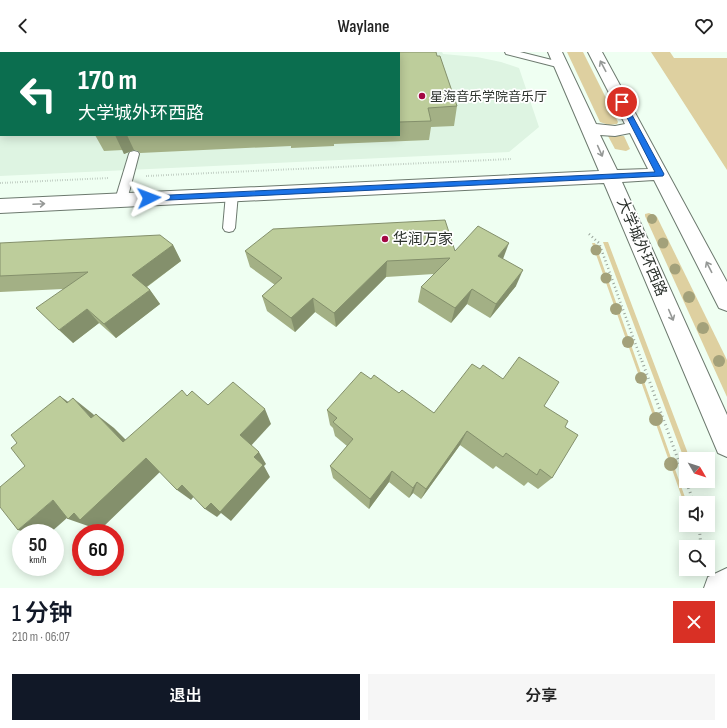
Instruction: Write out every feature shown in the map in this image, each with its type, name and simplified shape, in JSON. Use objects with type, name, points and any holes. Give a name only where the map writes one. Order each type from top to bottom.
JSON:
[{"type":"main road","points":[[595,52],[636,127],[727,302]]},
{"type":"main road","name":"大学城外环西路","points":[[558,58],[611,176],[727,444]]},
{"type":"main road","points":[[590,129],[615,131],[636,127]]},
{"type":"main road","points":[[0,206],[660,174]]},
{"type":"main road","points":[[719,588],[727,582]]},
{"type":"lane","points":[[509,52],[558,58]]},
{"type":"lane","points":[[121,200],[134,154]]},
{"type":"lane","points":[[229,228],[232,194]]},
{"type":"path","points":[[145,176],[511,159]]},
{"type":"path","points":[[0,183],[109,178]]},
{"type":"path","points":[[589,234],[599,242],[691,496]]},
{"type":"shaded area","points":[[400,52],[442,52],[443,54],[477,57],[501,62],[519,68],[539,127],[509,152],[0,176],[0,136],[400,136]]},
{"type":"shaded area","points":[[567,52],[583,52],[618,122],[617,124],[609,125],[600,122]]},
{"type":"shaded area","points":[[651,52],[670,52],[674,58],[727,58],[727,170]]},
{"type":"shaded area","points":[[608,136],[624,136],[630,149],[626,151],[615,149]]},
{"type":"shaded area","points":[[649,213],[657,217],[727,360],[727,397],[645,216],[645,214]]},
{"type":"shaded area","points":[[603,242],[608,242],[687,452],[682,452]]},
{"type":"shaded area","points":[[592,243],[595,243],[679,480],[679,488],[682,488],[685,496],[681,496]]},
{"type":"building","points":[[400,52],[436,52],[437,56],[440,56],[457,106],[428,108],[431,121],[400,122]]},
{"type":"building","points":[[445,220],[455,251],[478,226],[509,243],[498,256],[523,270],[496,304],[472,289],[455,308],[421,287],[450,258],[387,261],[334,313],[313,298],[291,318],[262,296],[282,278],[245,251],[273,229]]},
{"type":"building","points":[[160,235],[173,245],[132,275],[150,290],[104,324],[87,309],[59,330],[36,308],[88,272],[0,276],[0,243]]},
{"type":"building","points":[[519,357],[559,382],[544,406],[568,421],[565,427],[578,435],[552,478],[540,469],[537,475],[506,453],[503,457],[467,431],[426,489],[417,482],[413,488],[392,471],[370,499],[330,466],[353,439],[333,422],[337,418],[327,410],[361,372],[371,379],[374,375],[399,393],[402,390],[434,413],[472,364],[480,369],[483,365],[503,379]]},
{"type":"building","points":[[233,382],[265,409],[240,435],[259,452],[254,457],[263,465],[220,512],[211,503],[205,509],[182,485],[177,490],[146,458],[80,520],[74,513],[68,519],[53,500],[25,524],[13,524],[0,507],[0,487],[25,466],[11,448],[17,443],[11,435],[60,396],[67,403],[73,398],[91,418],[96,414],[123,442],[182,390],[187,396],[192,391],[208,405]]},
{"type":"place","name":"星海音乐学院音乐厅","points":[[422,96]]},
{"type":"place","name":"华润万家","points":[[385,239]]},
{"type":"route","points":[[149,198],[660,174],[622,102]]}]
